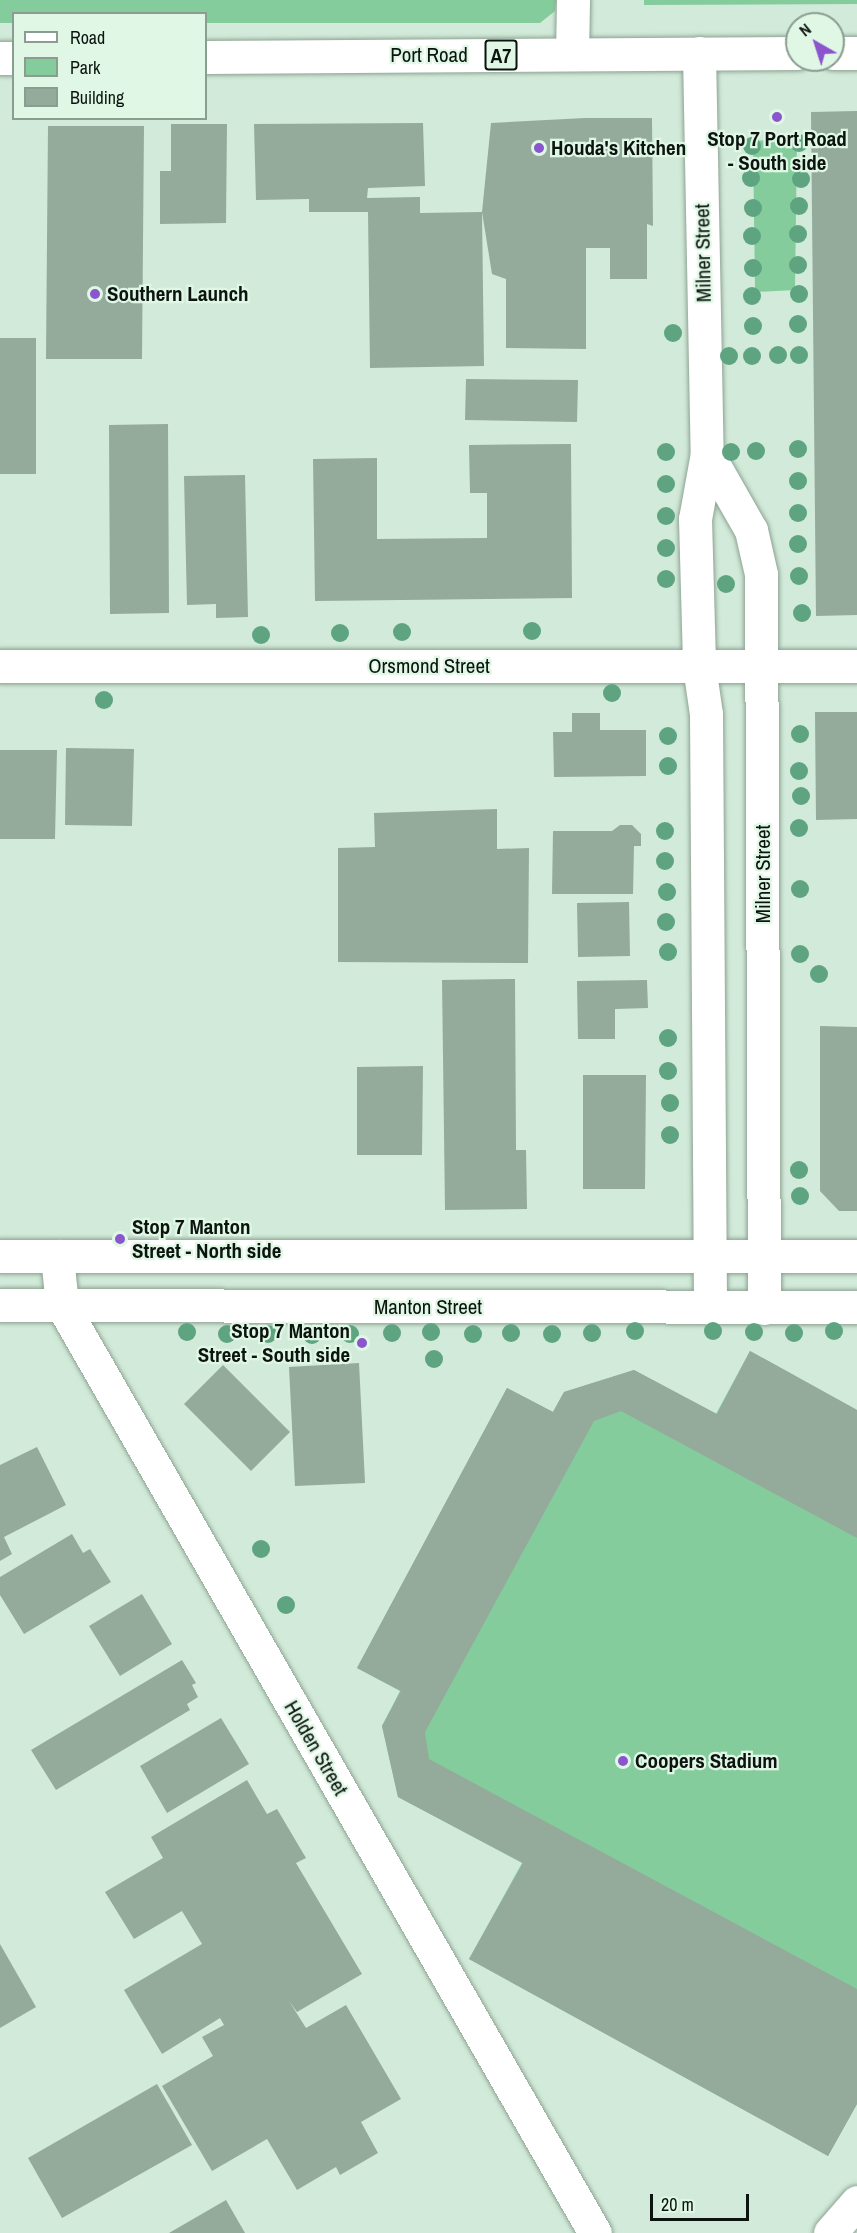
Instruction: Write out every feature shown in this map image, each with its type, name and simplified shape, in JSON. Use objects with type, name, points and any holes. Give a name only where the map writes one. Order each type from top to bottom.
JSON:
[{"type":"main road","points":[[572,54],[573,0]]},
{"type":"main road","name":"Milner Street","points":[[699,53],[707,453],[695,519],[699,666],[706,714],[710,1308]]},
{"type":"main road","name":"Port Road","points":[[207,57],[785,53]]},
{"type":"main road","name":"Milner Street","points":[[707,453],[751,530],[761,574],[764,1308]]},
{"type":"main road","name":"Orsmond Street","points":[[0,666],[857,666]]},
{"type":"main road","points":[[0,1256],[857,1256]]},
{"type":"main road","name":"Holden Street","points":[[57,1256],[62,1305],[595,2233]]},
{"type":"main road","name":"Manton Street","points":[[0,1305],[857,1307]]},
{"type":"main road","points":[[830,2233],[857,2202]]},
{"type":"green space","points":[[0,0],[556,0],[555,11],[540,23],[207,23],[207,12],[12,12],[12,23],[0,23]]},
{"type":"green space","points":[[644,0],[857,0],[857,4],[644,5]]},
{"type":"green space","points":[[797,138],[795,290],[755,292],[753,141]]},
{"type":"green space","name":"Coopers Stadium","points":[[750,1351],[857,1410],[857,2104],[828,2156],[469,1959],[522,1863],[398,1797],[382,1726],[400,1691],[357,1668],[507,1388],[553,1412],[564,1392],[634,1370],[716,1414]]},
{"type":"building","points":[[857,111],[857,615],[816,616],[811,112]]},
{"type":"building","points":[[585,118],[652,118],[653,226],[647,224],[647,279],[610,279],[610,248],[586,248],[586,349],[506,348],[506,279],[492,274],[482,212],[491,123]]},
{"type":"building","points":[[423,123],[425,186],[368,188],[367,198],[420,197],[420,213],[482,212],[484,366],[370,368],[368,212],[309,212],[309,199],[256,200],[254,124]]},
{"type":"building","points":[[171,124],[227,124],[226,223],[160,224],[160,171],[171,171]]},
{"type":"building","name":"Southern Launch","points":[[48,126],[144,126],[142,359],[46,359]]},
{"type":"building","points":[[0,338],[36,338],[36,474],[0,474]]},
{"type":"building","points":[[466,379],[578,380],[577,422],[465,420]]},
{"type":"building","points":[[168,424],[169,613],[110,614],[109,425]]},
{"type":"building","points":[[571,444],[572,598],[315,601],[313,459],[377,458],[377,539],[487,538],[487,493],[470,493],[469,445]]},
{"type":"building","points":[[245,475],[248,617],[216,618],[216,604],[187,605],[184,476]]},
{"type":"building","points":[[815,712],[857,712],[857,819],[816,820]]},
{"type":"building","points":[[572,713],[600,713],[600,730],[646,730],[646,776],[554,777],[553,732],[572,732]]},
{"type":"building","points":[[66,748],[134,749],[132,826],[65,825]]},
{"type":"building","points":[[0,750],[57,750],[55,839],[0,839]]},
{"type":"building","points":[[497,809],[497,849],[529,848],[528,963],[338,962],[338,848],[375,847],[374,813]]},
{"type":"building","points":[[620,825],[632,825],[641,834],[641,846],[634,846],[633,894],[552,894],[553,831],[612,831]]},
{"type":"building","points":[[629,902],[630,956],[578,957],[577,903]]},
{"type":"building","points":[[515,979],[516,1150],[526,1150],[527,1209],[445,1210],[442,980]]},
{"type":"building","points":[[647,980],[648,1008],[615,1009],[615,1039],[578,1039],[577,981]]},
{"type":"building","points":[[820,1026],[857,1027],[857,1211],[839,1211],[820,1191]]},
{"type":"building","points":[[423,1066],[422,1155],[357,1155],[357,1067]]},
{"type":"building","points":[[583,1075],[646,1075],[645,1189],[583,1189]]},
{"type":"building","points":[[750,1351],[857,1410],[857,1538],[621,1411],[594,1421],[425,1732],[429,1759],[857,1989],[857,2104],[828,2156],[469,1959],[523,1863],[398,1797],[382,1726],[401,1691],[357,1668],[507,1388],[553,1412],[564,1392],[634,1370],[717,1414]]},
{"type":"building","points":[[359,1363],[365,1483],[295,1486],[289,1367]]},
{"type":"building","points":[[223,1365],[290,1432],[251,1471],[184,1404]]},
{"type":"building","points":[[37,1447],[66,1505],[4,1537],[12,1554],[0,1561],[0,1465]]},
{"type":"building","points":[[72,1534],[83,1553],[90,1549],[111,1582],[24,1634],[0,1595],[0,1577]]},
{"type":"building","points":[[142,1594],[172,1644],[120,1676],[89,1626]]},
{"type":"building","points":[[182,1660],[196,1683],[192,1685],[198,1697],[187,1704],[190,1710],[56,1790],[31,1750]]},
{"type":"building","points":[[221,1718],[249,1764],[167,1813],[140,1766]]},
{"type":"building","points":[[247,1780],[267,1814],[277,1809],[306,1858],[296,1863],[362,1974],[297,2012],[289,2001],[306,2028],[346,2005],[401,2099],[361,2122],[378,2153],[340,2175],[336,2167],[297,2190],[267,2139],[212,2171],[162,2086],[213,2056],[202,2037],[224,2025],[220,2018],[162,2054],[124,1990],[202,1944],[182,1911],[134,1939],[105,1892],[163,1858],[151,1837]]},
{"type":"building","points":[[0,1944],[36,2007],[0,2028]]},
{"type":"building","points":[[157,2084],[192,2145],[62,2218],[28,2158]]},
{"type":"building","points":[[226,2200],[245,2233],[169,2233]]},
{"type":"place","name":"Stop 7 Port Road - South side","points":[[777,117]]},
{"type":"place","name":"Houda's Kitchen","points":[[539,148]]},
{"type":"place","name":"Southern Launch","points":[[95,294]]},
{"type":"place","name":"Stop 7 Manton Street - North side","points":[[120,1239]]},
{"type":"place","name":"Stop 7 Manton Street - South side","points":[[362,1343]]},
{"type":"place","name":"Coopers Stadium","points":[[623,1761]]}]
